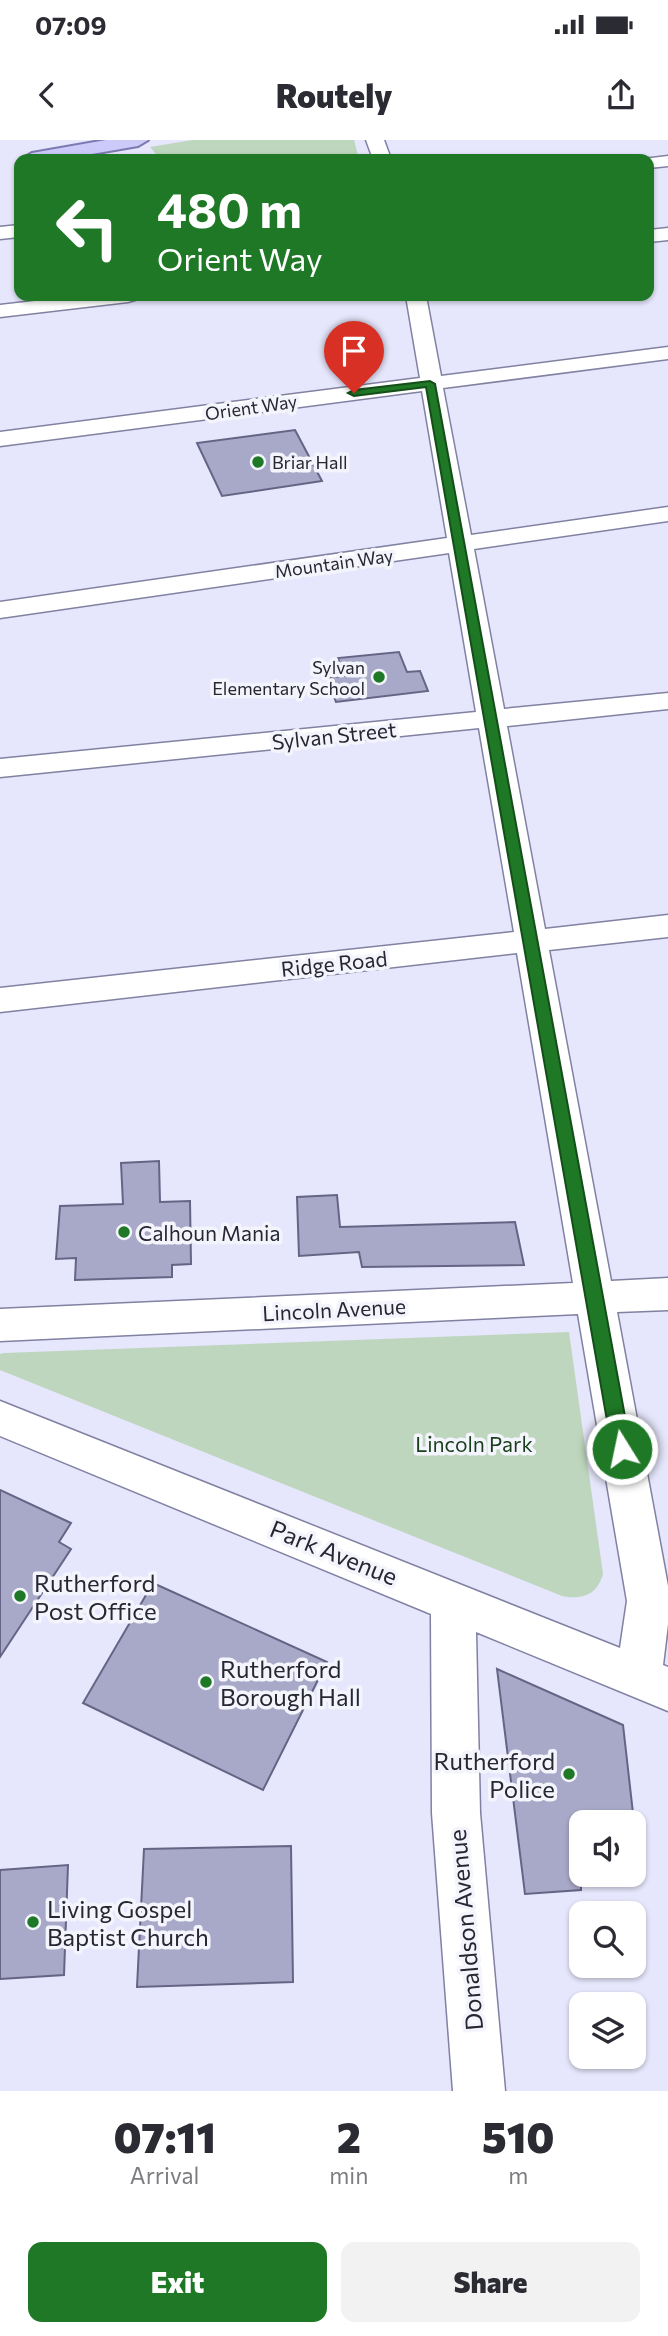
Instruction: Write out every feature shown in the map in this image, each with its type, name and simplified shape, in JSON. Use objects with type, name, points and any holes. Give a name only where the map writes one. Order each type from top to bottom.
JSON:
[{"type":"main road","points":[[60,154],[138,140]]},
{"type":"street","points":[[0,310],[82,301]]},
{"type":"street","points":[[417,301],[649,1601],[654,1683]]},
{"type":"street","name":"Orient Way","points":[[0,439],[192,424],[430,384],[668,353]]},
{"type":"street","name":"Mountain Way","points":[[0,610],[668,514]]},
{"type":"street","name":"Sylvan Street","points":[[0,768],[668,701]]},
{"type":"street","name":"Ridge Road","points":[[0,1000],[668,926]]},
{"type":"street","name":"Lincoln Avenue","points":[[0,1325],[668,1294]]},
{"type":"street","name":"Park Avenue","points":[[0,1418],[654,1683]]},
{"type":"street","name":"Donaldson Avenue","points":[[453,1600],[456,1813],[479,2091]]},
{"type":"green space","points":[[193,140],[354,140],[358,154],[156,154],[150,147]]},
{"type":"green space","name":"Lincoln Park","points":[[569,1332],[603,1574],[593,1591],[576,1597],[562,1596],[0,1370],[0,1354],[4,1353]]},
{"type":"building","name":"Briar Hall","points":[[295,430],[322,481],[222,496],[197,443]]},
{"type":"building","name":"Sylvan Elementary School","points":[[399,652],[407,672],[420,671],[428,691],[336,702],[327,678],[344,676],[338,658]]},
{"type":"building","name":"Calhoun Mania","points":[[159,1161],[160,1202],[190,1201],[191,1264],[172,1265],[172,1277],[75,1280],[76,1258],[56,1259],[60,1206],[123,1204],[121,1163]]},
{"type":"building","points":[[337,1195],[340,1227],[515,1222],[524,1265],[362,1267],[359,1252],[299,1256],[297,1197]]},
{"type":"building","name":"Rutherford Post Office","points":[[0,1490],[71,1523],[59,1542],[71,1549],[0,1657]]},
{"type":"building","name":"Rutherford Borough Hall","points":[[153,1583],[327,1662],[263,1790],[83,1703]]},
{"type":"building","name":"Rutherford Police","points":[[497,1669],[623,1725],[633,1810],[569,1810],[569,1887],[581,1887],[581,1890],[525,1894]]},
{"type":"building","points":[[291,1846],[293,1982],[137,1987],[144,1849]]},
{"type":"building","name":"Living Gospel Baptist Church","points":[[68,1865],[64,1975],[0,1979],[0,1870]]},
{"type":"place","name":"Briar Hall","points":[[258,462]]},
{"type":"place","name":"Sylvan Elementary School","points":[[379,677]]},
{"type":"place","name":"Calhoun Mania","points":[[124,1232]]},
{"type":"place","name":"Rutherford Post Office","points":[[20,1596]]},
{"type":"place","name":"Rutherford Borough Hall","points":[[206,1682]]},
{"type":"place","name":"Rutherford Police","points":[[569,1774]]},
{"type":"place","name":"Living Gospel Baptist Church","points":[[33,1922]]},
{"type":"route","points":[[354,393],[430,384],[622,1449]]}]
